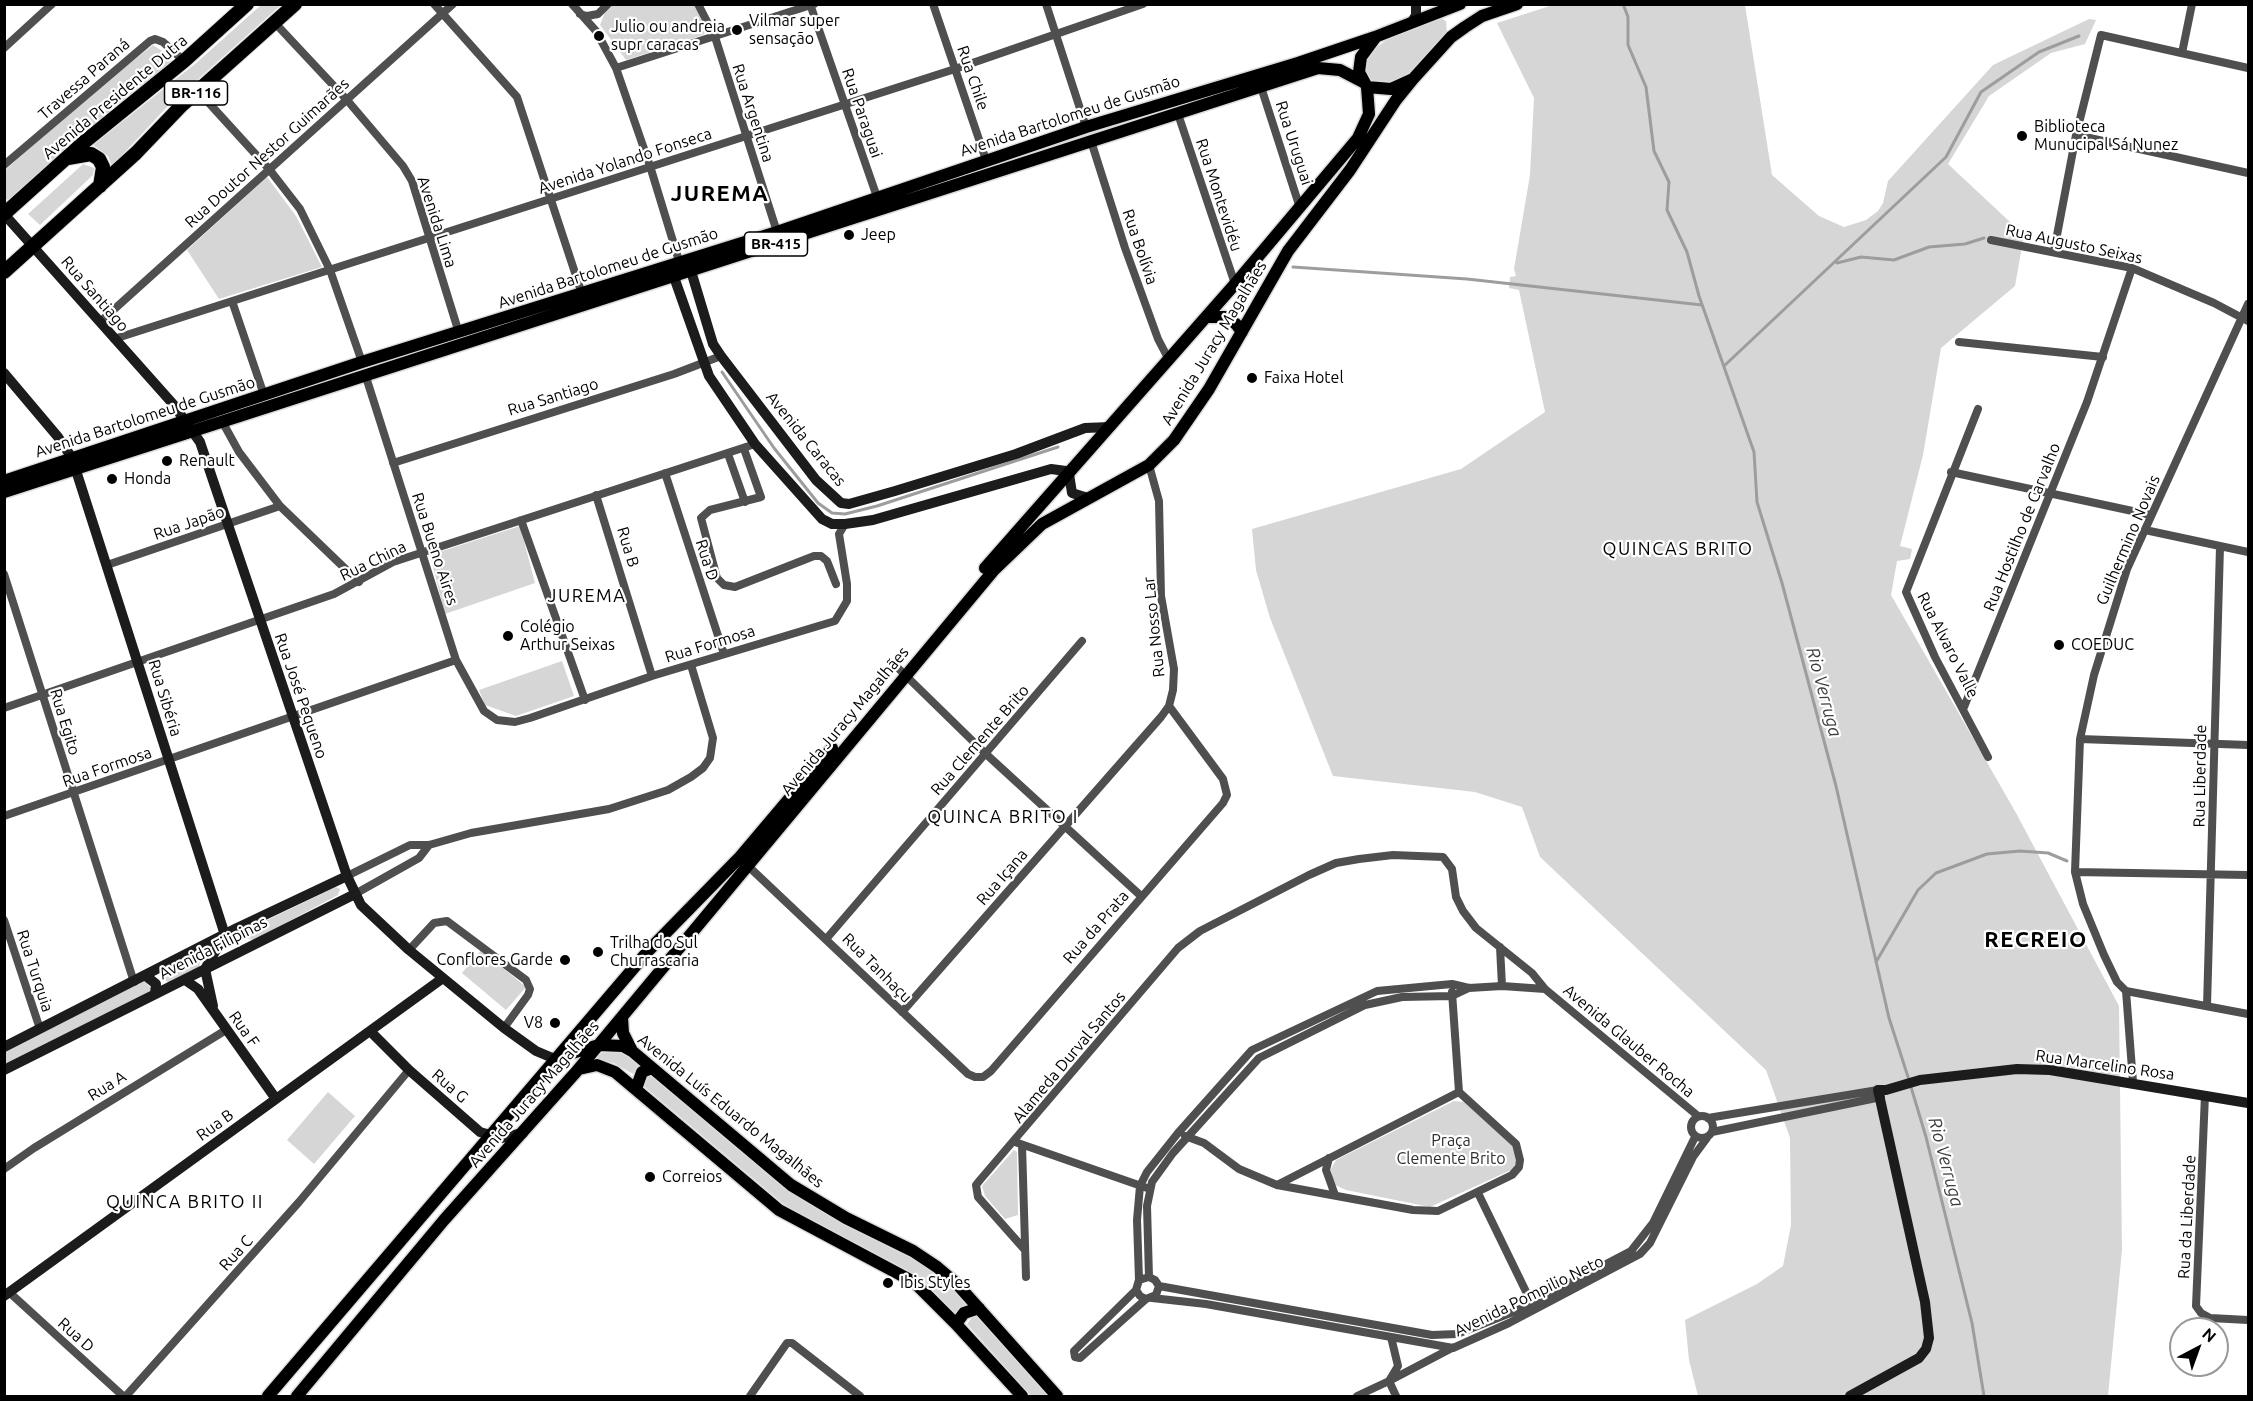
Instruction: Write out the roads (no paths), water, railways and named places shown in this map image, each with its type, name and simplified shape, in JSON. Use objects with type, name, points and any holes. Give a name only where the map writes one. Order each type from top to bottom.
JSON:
[{"type":"highway","name":"Avenida Presidente Dutra","points":[[5,214],[67,158],[184,61],[248,4]]},
{"type":"highway","name":"BR-116","points":[[4,272],[295,4]]},
{"type":"highway","points":[[67,158],[91,154],[99,159],[103,167],[100,186]]},
{"type":"main road","points":[[1412,22],[1416,15],[1416,4]]},
{"type":"main road","name":"Avenida Bartolomeu de Gusmão","points":[[4,492],[202,415],[679,261],[777,232],[1086,127],[1375,37],[1441,7],[1460,4]]},
{"type":"main road","name":"Avenida Juracy Magalhães","points":[[268,1396],[555,1059],[679,919],[739,858],[902,672],[1019,544],[1042,525],[1149,465],[1185,426],[1288,251],[1350,170],[1396,99],[1451,37],[1482,16],[1517,4]]},
{"type":"main road","name":"Avenida Juracy Magalhães","points":[[297,1396],[444,1220],[523,1133],[694,932],[1017,531],[1207,317],[1358,138],[1369,114],[1365,85],[1359,72],[1362,57],[1375,37]]},
{"type":"main road","name":"Avenida Bartolomeu de Gusmão","points":[[4,481],[191,434],[1318,68],[1340,70],[1365,85]]},
{"type":"main road","points":[[1365,85],[1376,90],[1391,89],[1413,79]]},
{"type":"main road","name":"Rua Santiago","points":[[5,214],[173,404],[186,421],[191,434]]},
{"type":"main road","name":"Avenida Caracas","points":[[691,271],[711,338],[721,356],[816,480],[836,499],[849,504],[1016,454],[1085,428],[1110,427]]},
{"type":"main road","points":[[674,276],[704,363],[755,444],[822,519],[832,524],[845,524],[914,510],[1060,468],[1069,474],[1072,493],[1088,498]]},
{"type":"main road","points":[[1207,317],[1225,317],[1236,324],[1242,332]]},
{"type":"main road","name":"Rua Sibéria","points":[[4,373],[58,437],[74,464],[225,935]]},
{"type":"main road","points":[[173,404],[202,415]]},
{"type":"main road","name":"Rua José Pequeno","points":[[191,434],[200,442],[226,524],[355,894],[368,913],[443,978],[504,1028],[536,1051],[555,1059]]},
{"type":"main road","name":"Avenida Filipinas","points":[[4,1047],[347,876]]},
{"type":"main road","name":"Avenida Filipinas","points":[[4,1070],[355,894]]},
{"type":"main road","points":[[679,919],[694,932]]},
{"type":"main road","points":[[214,1012],[205,969],[215,947],[225,935],[250,945]]},
{"type":"main road","points":[[161,968],[161,978],[171,987]]},
{"type":"main road","points":[[146,976],[156,984],[155,994]]},
{"type":"main road","name":"Rua B","points":[[7,1295],[443,978]]},
{"type":"main road","name":"Rua F","points":[[185,980],[198,989],[276,1099]]},
{"type":"main road","points":[[622,1017],[623,1033],[632,1051]]},
{"type":"main road","name":"Rua G","points":[[370,1031],[409,1070],[480,1132],[489,1137]]},
{"type":"main road","points":[[555,1059],[599,1044]]},
{"type":"main road","name":"Avenida Luís Eduardo Magalhães","points":[[599,1044],[623,1046],[632,1051],[791,1185],[814,1200],[921,1256],[957,1284],[1057,1396]]},
{"type":"main road","points":[[578,1069],[590,1065],[606,1067],[636,1089],[779,1210],[914,1282],[957,1324],[1022,1396]]},
{"type":"main road","points":[[636,1089],[642,1072],[652,1068]]},
{"type":"main road","name":"Rua Marcelino Rosa","points":[[1885,1091],[1920,1080],[2017,1069],[2050,1070],[2133,1082],[2248,1103]]},
{"type":"main road","points":[[1850,1396],[1910,1365],[1926,1349],[1929,1338],[1925,1302],[1885,1091]]},
{"type":"main road","points":[[489,1137],[506,1137],[523,1133]]},
{"type":"main road","points":[[430,1204],[442,1209],[444,1220]]},
{"type":"main road","points":[[957,1324],[964,1313],[979,1308]]},
{"type":"street","points":[[4,48],[52,4]]},
{"type":"street","points":[[435,4],[517,97],[582,294]]},
{"type":"street","name":"Rua Doutor Nestor Guimarães","points":[[100,322],[453,4]]},
{"type":"street","points":[[572,4],[596,32],[616,68],[650,166],[679,261]]},
{"type":"street","points":[[580,14],[587,16],[598,14],[608,4]]},
{"type":"street","name":"Rua Argentina","points":[[698,4],[715,37],[777,232]]},
{"type":"street","name":"Rua Chile","points":[[933,4],[986,160]]},
{"type":"street","points":[[1046,4],[1086,127]]},
{"type":"street","name":"Avenida Yolando Fonseca","points":[[114,339],[956,69],[1143,4]]},
{"type":"street","points":[[2182,53],[2192,4]]},
{"type":"street","points":[[616,68],[811,5]]},
{"type":"street","name":"Rua Paraguai","points":[[811,5],[877,197]]},
{"type":"street","points":[[596,32],[598,14]]},
{"type":"street","name":"Avenida Lima","points":[[275,23],[347,99],[403,166],[412,181],[428,239],[459,333]]},
{"type":"street","points":[[2054,251],[2076,135],[2101,35],[2248,68]]},
{"type":"street","name":"Travessa Paraná","points":[[4,165],[150,41],[155,39],[164,42],[184,61]]},
{"type":"street","name":"Rua Uruguai","points":[[1261,87],[1300,208]]},
{"type":"street","points":[[198,91],[269,170],[300,209],[330,270],[362,362]]},
{"type":"street","name":"Rua Montevidéu","points":[[1178,114],[1235,284]]},
{"type":"street","points":[[2076,135],[2248,173]]},
{"type":"street","name":"Rua Bolívia","points":[[1091,141],[1125,248],[1158,339],[1169,360]]},
{"type":"street","name":"Rua Augusto Seixas","points":[[1991,240],[2132,268],[2214,303],[2246,320]]},
{"type":"street","name":"Rua Hostilho de Carvalho","points":[[1964,707],[2103,357],[2132,268]]},
{"type":"street","points":[[232,301],[264,395]]},
{"type":"street","name":"Guilhermino Novais","points":[[2126,991],[2117,982],[2104,956],[2083,904],[2075,872],[2080,739],[2094,675],[2114,605],[2151,515],[2246,320],[2248,304]]},
{"type":"street","points":[[1959,342],[2103,357]]},
{"type":"street","name":"Rua Santiago","points":[[393,463],[721,356]]},
{"type":"street","name":"Rua Bueno Aires","points":[[366,377],[456,660],[484,711],[496,720]]},
{"type":"street","name":"Rua Alvaro Valle","points":[[1978,409],[1951,472],[1906,592],[1935,657],[1964,707],[1988,757]]},
{"type":"street","points":[[223,423],[239,452],[280,506],[359,582]]},
{"type":"street","name":"Rua China","points":[[4,708],[260,622],[334,594],[382,567],[422,552],[755,444]]},
{"type":"street","points":[[744,449],[761,497],[710,510],[701,519],[717,578],[724,585],[735,587],[814,556],[821,556],[827,561],[836,584]]},
{"type":"street","points":[[728,454],[745,502]]},
{"type":"street","name":"Rua Nosso Lar","points":[[1149,465],[1159,501],[1161,596],[1174,669],[1173,690],[1169,706]]},
{"type":"street","points":[[1951,472],[2151,515]]},
{"type":"street","name":"Rua D","points":[[664,473],[724,654]]},
{"type":"street","name":"Rua B","points":[[596,495],[652,675]]},
{"type":"street","name":"Rua Japão","points":[[107,565],[280,506]]},
{"type":"street","points":[[521,519],[585,700]]},
{"type":"street","name":"Rua Formosa","points":[[496,720],[515,722],[585,700],[652,675],[691,666],[835,621],[847,601],[847,584],[839,534],[845,524]]},
{"type":"street","points":[[2145,530],[2248,552]]},
{"type":"street","name":"Rua Liberdade","points":[[2207,1006],[2220,547]]},
{"type":"street","name":"Rua Egito","points":[[4,574],[134,982]]},
{"type":"street","name":"Rua Clemente Brito","points":[[827,938],[1082,641]]},
{"type":"street","name":"Rua Formosa","points":[[4,816],[456,660]]},
{"type":"street","name":"Avenida Filipinas","points":[[347,876],[410,845],[429,844],[609,809],[668,790],[691,777],[703,768],[710,758],[713,738],[691,666]]},
{"type":"street","points":[[902,672],[986,754],[1141,896]]},
{"type":"street","name":"Rua da Prata","points":[[992,1071],[1223,803],[1227,795],[1223,779],[1169,706]]},
{"type":"street","name":"Rua Içana","points":[[902,1012],[1169,706]]},
{"type":"street","points":[[2080,739],[2248,745]]},
{"type":"street","name":"Avenida Filipinas","points":[[355,894],[419,858],[429,844]]},
{"type":"street","name":"Alameda Durval Santos","points":[[1150,1189],[1018,1143],[1178,948],[1200,931],[1336,863],[1393,855],[1443,857],[1452,869],[1456,897],[1463,911],[1476,928],[1500,947]]},
{"type":"street","name":"Rua Tanhaçu","points":[[747,865],[827,938],[968,1074],[983,1077],[992,1071]]},
{"type":"street","points":[[2075,872],[2248,875]]},
{"type":"street","name":"Rua Turquia","points":[[4,920],[40,1029]]},
{"type":"street","points":[[410,950],[429,927],[441,920],[447,921],[526,980],[529,985],[528,995],[504,1028]]},
{"type":"street","points":[[1500,947],[1502,986]]},
{"type":"street","points":[[1500,947],[1525,966],[1545,989]]},
{"type":"street","points":[[1178,1133],[1204,1143],[1239,1169],[1277,1185],[1423,1211],[1438,1211],[1512,1175],[1519,1167],[1520,1152],[1507,1134],[1459,1092],[1452,984]]},
{"type":"street","name":"Avenida Glauber Rocha","points":[[1136,1290],[1139,1280],[1137,1220],[1140,1186],[1147,1172],[1178,1133],[1252,1050],[1377,991],[1452,984],[1469,988],[1502,986],[1545,989],[1698,1116]]},
{"type":"street","name":"Avenida Glauber Rocha","points":[[1149,1276],[1147,1206],[1150,1189],[1160,1169],[1249,1068],[1269,1052],[1365,1005],[1402,997],[1452,996],[1469,988]]},
{"type":"street","points":[[2133,1082],[2126,991],[2248,1014]]},
{"type":"street","name":"Rua A","points":[[4,1169],[226,1030]]},
{"type":"street","name":"Rua C","points":[[125,1396],[299,1202],[409,1070]]},
{"type":"street","name":"Rua Marcelino Rosa","points":[[1708,1118],[1885,1091]]},
{"type":"street","name":"Rua Marcelino Rosa","points":[[1710,1135],[1885,1091]]},
{"type":"street","points":[[1277,1185],[1459,1092]]},
{"type":"street","name":"Rua da Liberdade","points":[[2205,1095],[2196,1306],[2205,1316],[2248,1320]]},
{"type":"street","points":[[1698,1116],[1708,1118],[1713,1125],[1710,1135],[1695,1137],[1690,1126],[1698,1116]]},
{"type":"street","name":"Avenida Pompilio Neto","points":[[1159,1286],[1386,1328],[1449,1336],[1533,1306],[1640,1254],[1650,1243],[1693,1157],[1710,1135]]},
{"type":"street","name":"Avenida Pompilio Neto","points":[[1149,1299],[1197,1303],[1453,1348],[1626,1255],[1636,1246],[1653,1223],[1695,1137]]},
{"type":"street","points":[[1018,1143],[980,1180],[976,1191],[1025,1250]]},
{"type":"street","points":[[1018,1143],[1026,1277]]},
{"type":"street","points":[[1329,1158],[1326,1170],[1335,1195]]},
{"type":"street","points":[[1478,1192],[1533,1306]]},
{"type":"street","points":[[1139,1280],[1149,1276],[1159,1286],[1149,1299],[1080,1358],[1075,1356],[1074,1351],[1136,1290],[1149,1299]]},
{"type":"street","name":"Rua D","points":[[7,1295],[125,1396]]},
{"type":"street","points":[[1386,1328],[1392,1339],[1398,1366],[1389,1381]]},
{"type":"street","points":[[750,1396],[783,1346],[792,1343],[860,1396]]},
{"type":"street","points":[[1357,1396],[1453,1348]]},
{"type":"street","points":[[1389,1381],[1396,1396]]},
{"type":"waterway","name":"Rio Verruga","points":[[1623,4],[1628,17],[1628,45],[1646,87],[1654,151],[1669,182],[1667,210],[1687,252],[1699,296],[1754,452],[1757,502],[1782,583],[1836,786],[1889,1018],[1909,1080]]},
{"type":"waterway","points":[[1724,366],[1946,157],[1981,92],[2039,52],[2079,36]]},
{"type":"waterway","points":[[1837,263],[1861,257],[1894,260],[1929,247],[1965,244],[1984,238]]},
{"type":"waterway","points":[[1293,267],[1467,279],[1702,305]]},
{"type":"waterway","points":[[722,372],[774,448],[818,503],[832,513],[845,514],[877,506],[1058,447]]},
{"type":"waterway","points":[[1876,962],[1918,890],[1936,873],[1987,854],[2020,851],[2048,853],[2067,861]]},
{"type":"waterway","name":"Rio Verruga","points":[[1911,1087],[1926,1137],[1972,1323],[1984,1396]]},
{"type":"place","name":"Vilmar super sensação","points":[[737,30]]},
{"type":"place","name":"Julio ou andreia supr caracas","points":[[599,36]]},
{"type":"place","name":"Biblioteca Munucipal Sá Nunez","points":[[2022,136]]},
{"type":"place","name":"Jeep","points":[[849,235]]},
{"type":"place","name":"Faixa Hotel","points":[[1252,378]]},
{"type":"place","name":"Renault","points":[[167,461]]},
{"type":"place","name":"Honda","points":[[112,479]]},
{"type":"place","name":"Colégio Arthur Seixas","points":[[508,636]]},
{"type":"place","name":"COEDUC","points":[[2059,645]]},
{"type":"place","name":"Trilha do Sul Churrascaria","points":[[598,952]]},
{"type":"place","name":"Conflores Garde","points":[[565,960]]},
{"type":"place","name":"V8","points":[[555,1023]]},
{"type":"place","name":"Correios","points":[[650,1177]]},
{"type":"place","name":"Ibis Styles","points":[[888,1283]]},
{"type":"district","name":"JUREMA","points":[[720,194]]},
{"type":"district","name":"QUINCAS BRITO","points":[[1678,549]]},
{"type":"district","name":"JUREMA","points":[[587,596]]},
{"type":"district","name":"QUINCA BRITO I","points":[[1003,817]]},
{"type":"district","name":"RECREIO","points":[[2036,940]]},
{"type":"district","name":"QUINCA BRITO II","points":[[185,1202]]},
{"type":"park label","name":"Praça Clemente Brito","points":[[1451,1150]]}]
